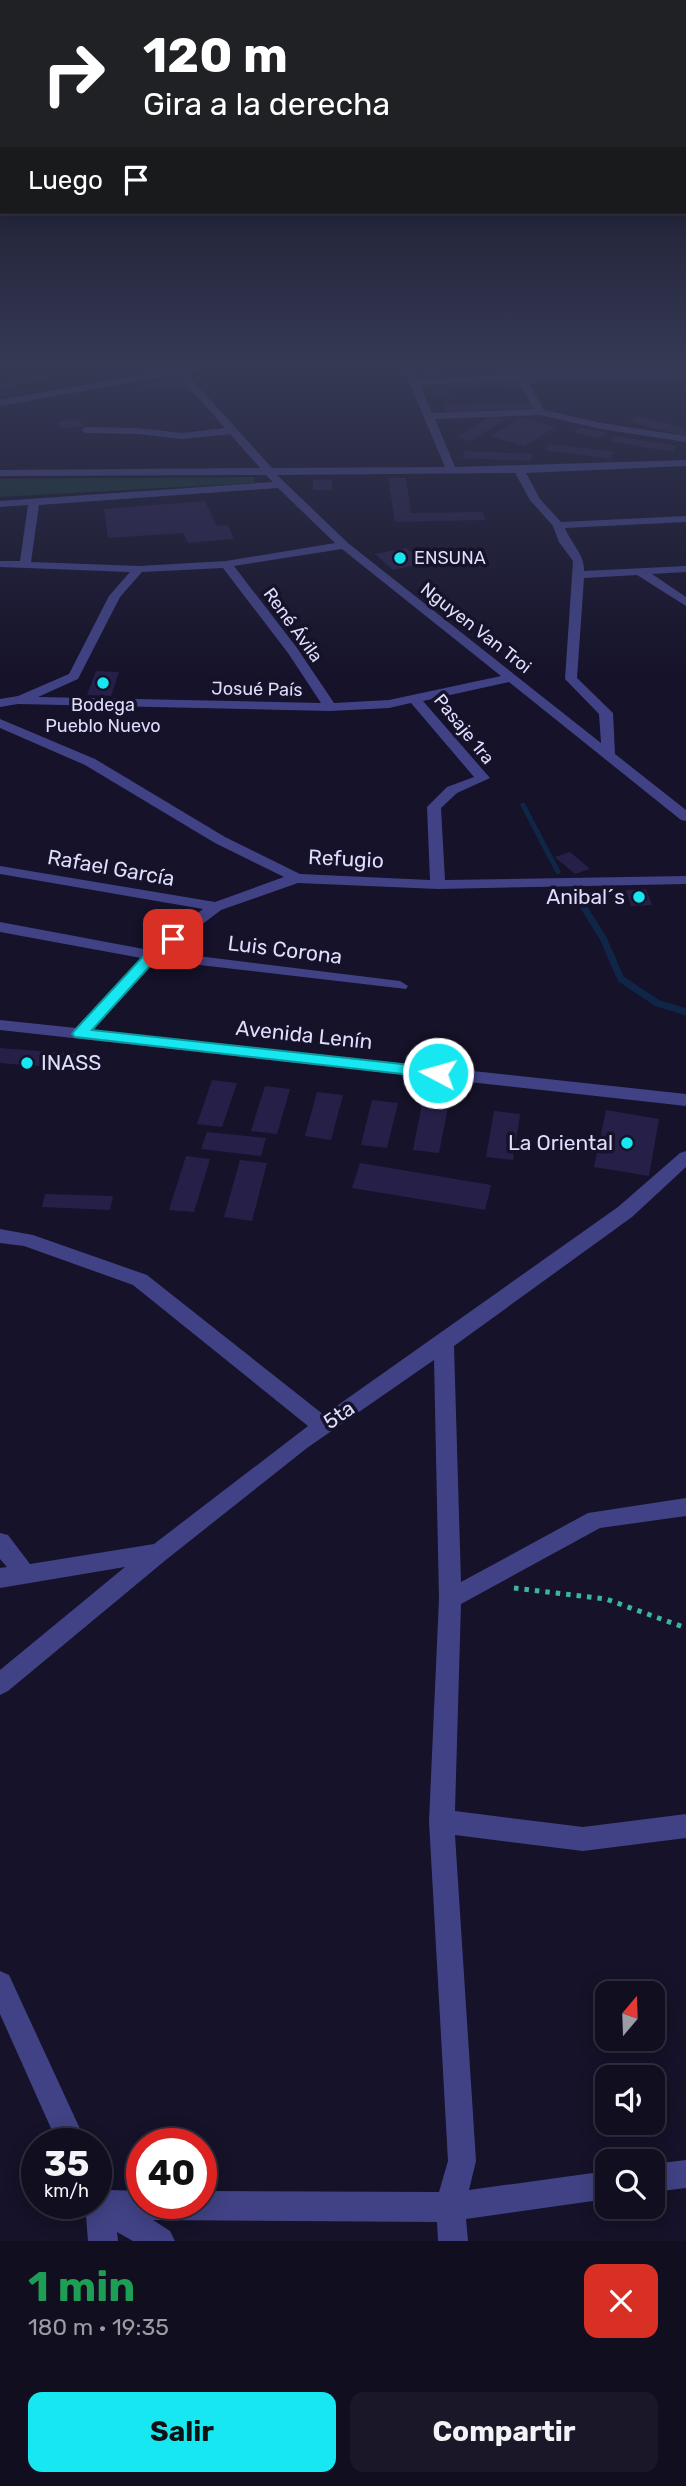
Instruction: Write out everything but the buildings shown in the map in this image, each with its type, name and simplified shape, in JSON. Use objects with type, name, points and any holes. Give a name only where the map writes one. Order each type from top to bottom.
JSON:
[{"type":"street","name":"Nguyen Van Troi","points":[[268,470],[344,545],[686,817]]},
{"type":"street","points":[[519,470],[535,500],[558,525],[565,542],[579,561],[571,679],[606,713],[608,755]]},
{"type":"street","points":[[0,473],[535,470]]},
{"type":"street","points":[[0,504],[281,485]]},
{"type":"street","points":[[25,563],[34,501]]},
{"type":"street","points":[[558,525],[686,519]]},
{"type":"street","points":[[0,564],[139,569],[226,565],[344,545]]},
{"type":"street","name":"René Ávila","points":[[226,565],[293,651],[330,707]]},
{"type":"street","points":[[0,711],[18,700],[74,676],[115,596],[139,569]]},
{"type":"street","points":[[578,575],[686,569]]},
{"type":"street","points":[[640,572],[686,602]]},
{"type":"street","name":"Josué País","points":[[0,703],[18,700],[330,707],[389,704],[510,678]]},
{"type":"street","name":"Pasaje 1ra","points":[[414,698],[483,778],[452,790],[434,807],[438,886]]},
{"type":"street","name":"Refugio","points":[[0,723],[90,762],[220,840],[297,878],[438,886],[686,880]]},
{"type":"street","name":"Rafael García","points":[[0,870],[216,907]]},
{"type":"street","points":[[80,1034],[152,955],[216,907],[297,878]]},
{"type":"street","name":"Luis Corona","points":[[0,927],[152,955],[400,986]]},
{"type":"street","name":"Avenida Lenín","points":[[0,1025],[686,1100]]},
{"type":"street","name":"5ta","points":[[0,1684],[159,1552],[323,1426],[444,1343],[625,1212],[686,1157]]},
{"type":"street","points":[[0,1236],[26,1240],[140,1280],[323,1426]]},
{"type":"street","points":[[444,1343],[450,1599],[442,1821],[462,2161],[450,2207],[453,2241]]},
{"type":"street","points":[[450,1599],[596,1519],[686,1507]]},
{"type":"street","points":[[0,1542],[25,1574]]},
{"type":"street","points":[[0,1578],[159,1552]]},
{"type":"street","points":[[442,1821],[583,1839],[686,1826]]},
{"type":"street","points":[[0,1984],[66,2128]]},
{"type":"street","points":[[665,2177],[686,2174]]},
{"type":"street","points":[[112,2200],[450,2207],[595,2187]]},
{"type":"street","points":[[112,2209],[160,2241]]},
{"type":"street","points":[[101,2219],[103,2241]]},
{"type":"path","points":[[478,1584],[606,1599],[686,1628]]},
{"type":"green space","points":[[254,477],[255,483],[0,497],[0,479]]},
{"type":"waterway","points":[[523,805],[558,872]]},
{"type":"waterway","points":[[573,890],[603,938],[621,979],[657,1003],[686,1012]]},
{"type":"place","name":"ENSUNA","points":[[400,558]]},
{"type":"place","name":"Bodega Pueblo Nuevo","points":[[103,683]]},
{"type":"place","name":"Anibal´s","points":[[639,897]]},
{"type":"place","name":"INASS","points":[[27,1063]]},
{"type":"place","name":"La Oriental","points":[[627,1143]]},
{"type":"route","points":[[173,939],[152,955],[80,1034],[438,1073]]}]
